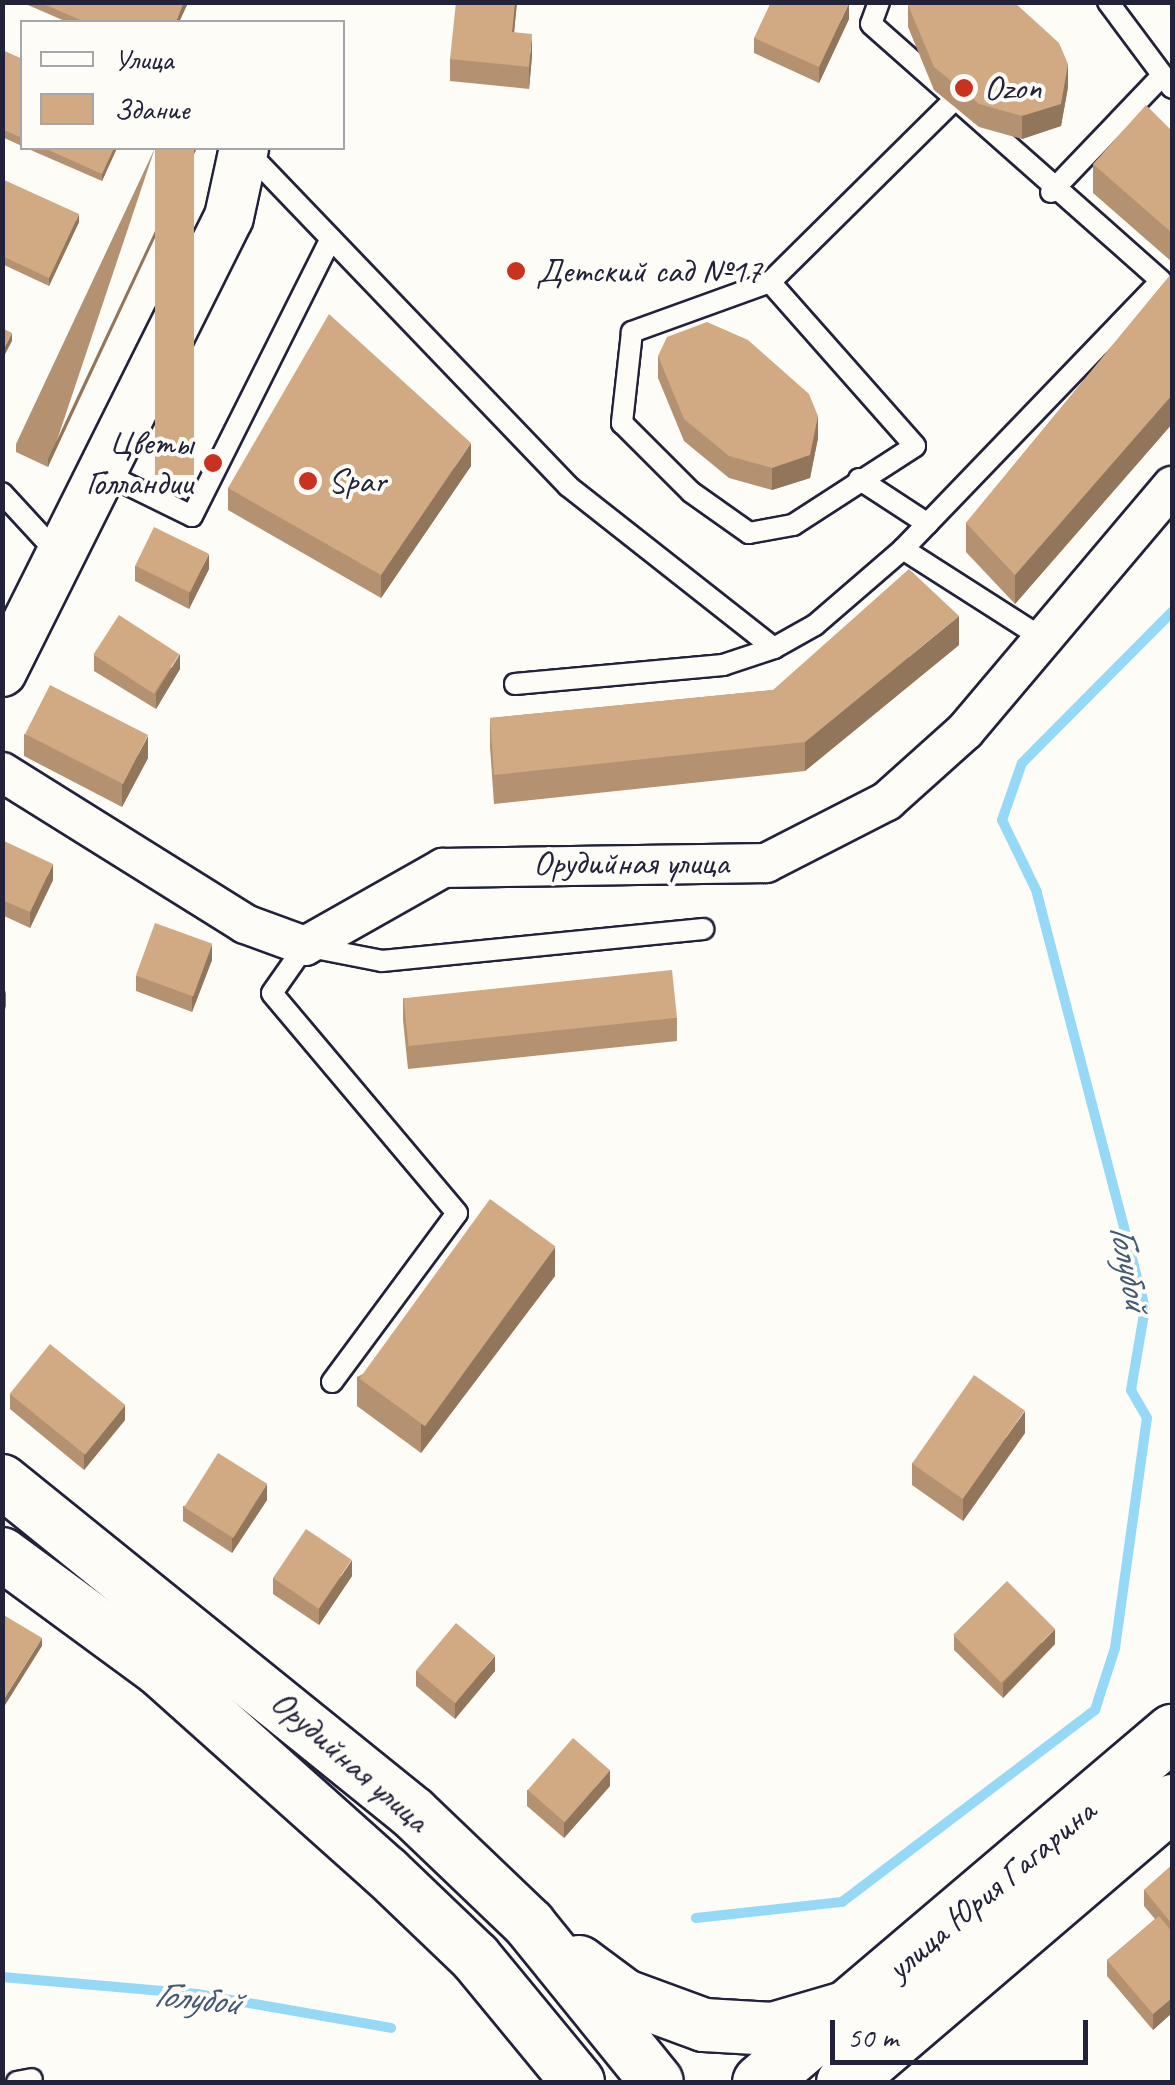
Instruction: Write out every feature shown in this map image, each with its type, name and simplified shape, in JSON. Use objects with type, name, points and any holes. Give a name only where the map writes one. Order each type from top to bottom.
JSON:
[{"type":"main road","name":"Орудийная улица","points":[[2,1481],[234,1662],[529,1924],[657,2082]]},
{"type":"main road","name":"Орудийная улица","points":[[2,1554],[160,1671],[475,1957],[578,2082]]},
{"type":"main road","name":"улица Юрия Гагарина","points":[[844,2082],[868,2044],[1172,1732]]},
{"type":"main road","name":"улица Юрия Гагарина","points":[[760,2082],[868,2044],[1172,1802]]},
{"type":"main road","points":[[529,1924],[624,1996],[704,2025],[774,2028],[868,2044]]},
{"type":"main road","points":[[475,1957],[534,2082]]},
{"type":"street","points":[[2,672],[229,217],[244,150]]},
{"type":"street","name":"Орудийная улица","points":[[305,946],[443,868],[766,863],[888,801],[965,730],[1172,486]]},
{"type":"street","points":[[2,772],[244,924],[305,946]]},
{"type":"lane","points":[[515,684],[723,664],[774,648],[815,625],[903,549],[1162,281],[1051,192],[871,24],[879,2]]},
{"type":"lane","points":[[1051,192],[1166,83],[1108,2]]},
{"type":"lane","points":[[770,282],[915,446],[794,525],[749,533],[690,492],[622,423],[632,332],[770,282],[954,100]]},
{"type":"lane","points":[[246,150],[568,486],[774,648]]},
{"type":"lane","points":[[102,472],[192,516],[331,239]]},
{"type":"lane","points":[[859,479],[928,524]]},
{"type":"lane","points":[[2,494],[60,556]]},
{"type":"lane","points":[[903,549],[1042,638]]},
{"type":"lane","points":[[332,1382],[456,1213],[272,992],[305,946],[382,961],[703,929]]},
{"type":"building","points":[[39,2],[184,2],[177,20],[80,20]]},
{"type":"building","points":[[456,2],[515,2],[512,32],[532,34],[529,67],[450,59]]},
{"type":"building","points":[[771,2],[849,3],[819,67],[754,38]]},
{"type":"building","points":[[909,2],[1014,2],[1059,43],[1068,64],[1061,104],[1022,116],[979,104],[934,67]]},
{"type":"building","points":[[2,50],[20,58],[20,137],[2,129]]},
{"type":"building","points":[[1146,105],[1172,131],[1172,233],[1093,164]]},
{"type":"building","points":[[48,150],[113,150],[102,174]]},
{"type":"building","points":[[155,150],[194,150],[194,475],[155,475]]},
{"type":"building","points":[[2,179],[79,214],[49,278],[2,256]]},
{"type":"building","points":[[1172,273],[1172,395],[1015,575],[966,523]]},
{"type":"building","points":[[329,314],[471,443],[381,575],[228,488]]},
{"type":"building","points":[[707,322],[748,340],[809,394],[818,416],[810,455],[772,468],[729,456],[684,419],[658,356],[667,337]]},
{"type":"building","points":[[2,328],[12,333],[2,352]]},
{"type":"building","points":[[154,527],[209,554],[190,592],[135,566]]},
{"type":"building","points":[[909,569],[959,616],[805,742],[494,775],[490,718],[773,690]]},
{"type":"building","points":[[119,615],[179,654],[154,694],[93,654]]},
{"type":"building","points":[[50,685],[148,735],[123,784],[25,734]]},
{"type":"building","points":[[2,840],[53,864],[30,912],[2,900]]},
{"type":"building","points":[[155,923],[212,944],[193,996],[136,976]]},
{"type":"building","points":[[672,970],[677,1018],[408,1046],[403,998]]},
{"type":"building","points":[[490,1199],[556,1247],[425,1426],[360,1379]]},
{"type":"building","points":[[50,1344],[125,1405],[85,1455],[10,1394]]},
{"type":"building","points":[[974,1375],[1025,1411],[963,1499],[912,1463]]},
{"type":"building","points":[[218,1453],[267,1484],[233,1538],[184,1507]]},
{"type":"building","points":[[306,1529],[352,1560],[319,1609],[273,1578]]},
{"type":"building","points":[[1007,1581],[1055,1629],[1001,1683],[953,1635]]},
{"type":"building","points":[[2,1614],[42,1638],[2,1702]]},
{"type":"building","points":[[456,1623],[495,1656],[455,1703],[416,1670]]},
{"type":"building","points":[[573,1738],[610,1770],[565,1822],[528,1790]]},
{"type":"building","points":[[1172,1865],[1172,1924],[1144,1890]]},
{"type":"building","points":[[1159,1916],[1172,1932],[1172,1998],[1153,2014],[1107,1960]]},
{"type":"waterway","name":"Голубой","points":[[696,1918],[842,1902],[1095,1710],[1115,1648],[1147,1418],[1131,1390],[1145,1308],[1037,892],[1002,820],[1022,763],[1172,612]]},
{"type":"waterway","name":"Голубой","points":[[2,1977],[197,1994],[391,2028]]},
{"type":"place","name":"Ozon","points":[[964,88]]},
{"type":"place","name":"Детский сад №17","points":[[516,271]]},
{"type":"place","name":"Цветы Голландии","points":[[213,463]]},
{"type":"place","name":"Spar","points":[[308,481]]}]
